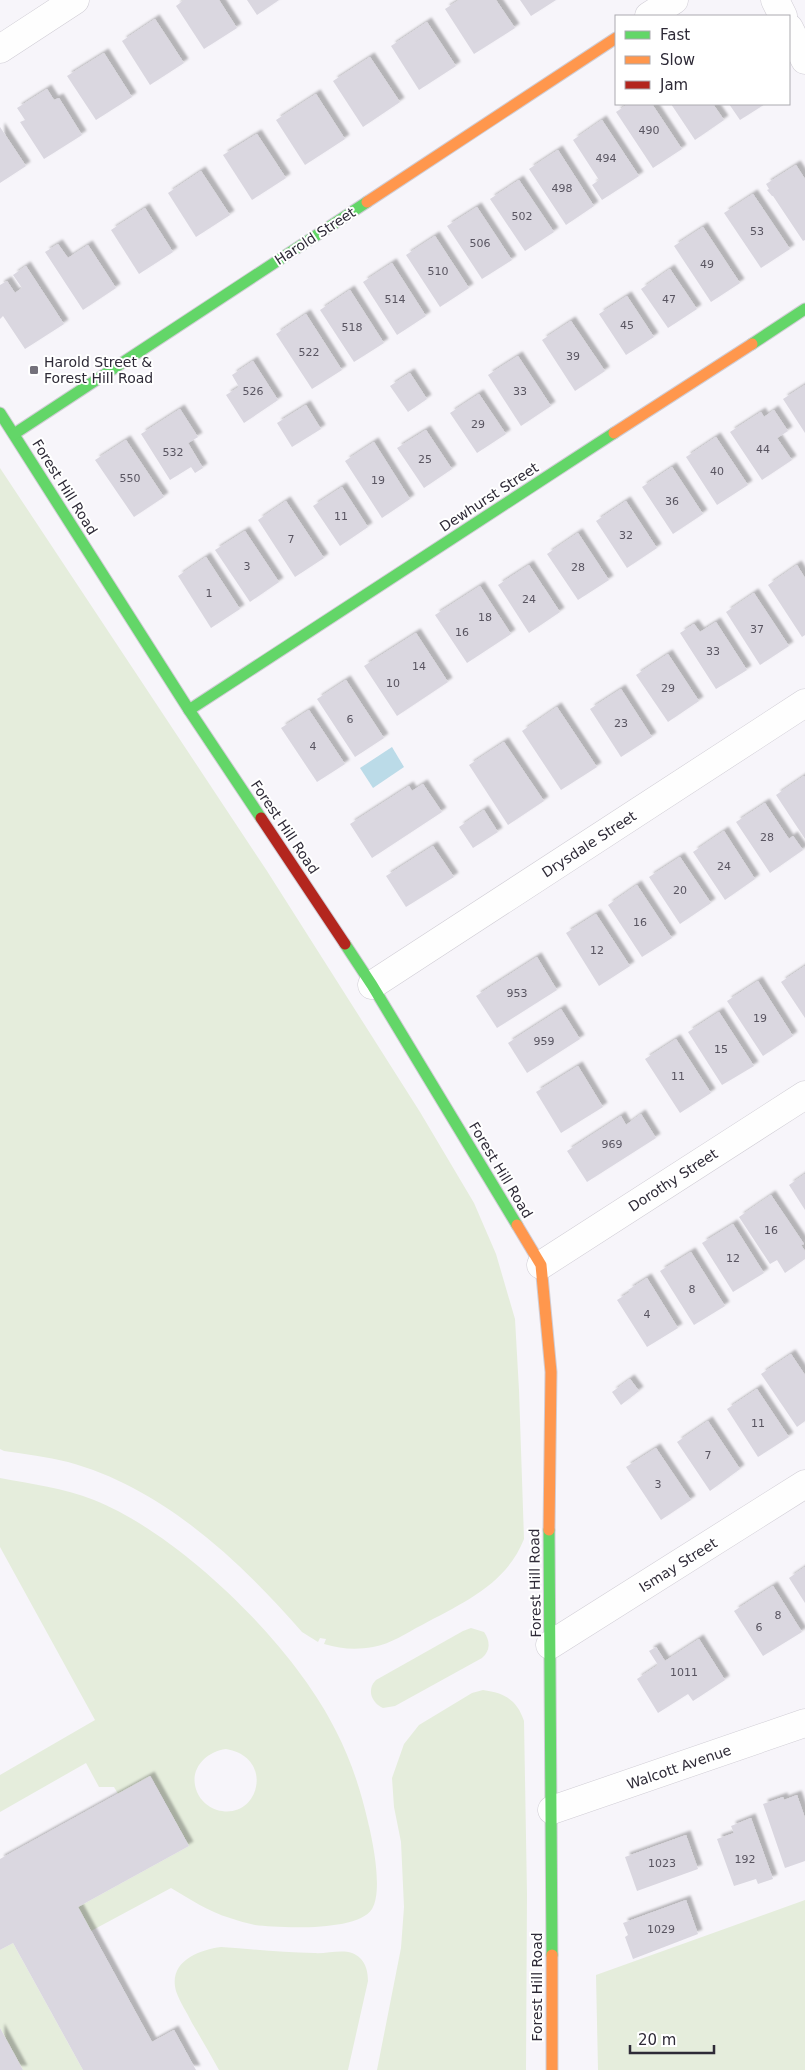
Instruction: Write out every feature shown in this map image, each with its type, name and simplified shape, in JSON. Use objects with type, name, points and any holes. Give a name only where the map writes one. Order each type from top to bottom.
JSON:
[{"type":"street","points":[[0,49],[74,0]]},
{"type":"street","points":[[651,15],[674,0]]},
{"type":"street","points":[[775,0],[782,15]]},
{"type":"street","points":[[790,30],[805,60]]},
{"type":"street","name":"Harold Street","points":[[14,434],[615,39]]},
{"type":"street","name":"Dewhurst Street","points":[[189,710],[805,309]]},
{"type":"street","name":"Forest Hill Road","points":[[0,413],[189,710],[372,985],[540,1265],[551,1372],[548,1570],[552,1810],[552,2070]]},
{"type":"street","name":"Drysdale Street","points":[[372,985],[805,702]]},
{"type":"street","name":"Dorothy Street","points":[[540,1265],[805,1094]]},
{"type":"street","name":"Ismay Street","points":[[550,1645],[805,1484]]},
{"type":"street","name":"Walcott Avenue","points":[[552,1810],[805,1723]]},
{"type":"green space","points":[[0,468],[267,871],[420,1112],[474,1203],[496,1254],[515,1319],[524,1539],[506,1569],[481,1591],[452,1609],[380,1646],[348,1649],[336,1647],[324,1644],[326,1639],[320,1638],[318,1642],[302,1632],[278,1605],[225,1553],[167,1508],[136,1489],[103,1474],[68,1462],[0,1449]]},
{"type":"green space","points":[[0,1478],[71,1492],[94,1500],[128,1517],[163,1539],[198,1566],[233,1597],[265,1630],[293,1664],[317,1698],[336,1731],[351,1764],[365,1810],[376,1866],[377,1891],[372,1909],[364,1916],[351,1922],[335,1925],[281,1927],[255,1925],[215,1912],[171,1888],[91,1931],[78,1907],[189,1846],[151,1776],[118,1794],[114,1787],[99,1787],[86,1763],[0,1812],[0,1775],[95,1720],[0,1547]],"holes":[[[226,1749],[242,1754],[252,1764],[256,1775],[256,1787],[251,1798],[243,1807],[231,1811],[217,1810],[211,1807],[205,1803],[197,1792],[195,1776],[200,1763],[211,1754]]]},
{"type":"green space","points":[[471,1628],[484,1632],[487,1639],[488,1649],[482,1658],[395,1706],[383,1708],[373,1700],[371,1688],[376,1680]]},
{"type":"green space","points":[[483,1690],[498,1693],[509,1699],[518,1708],[524,1721],[527,1894],[526,2070],[377,2070],[401,1948],[404,1907],[401,1842],[394,1807],[392,1778],[404,1744],[419,1725],[472,1693]]},
{"type":"green space","points":[[805,1900],[805,2070],[598,2070],[596,1975]]},
{"type":"green space","points":[[13,1943],[83,2070],[23,2070],[0,2028],[0,1950]]},
{"type":"green space","points":[[221,1947],[302,1953],[343,1951],[352,1953],[360,1958],[366,1969],[368,1981],[348,2070],[219,2070],[179,2000],[175,1981],[176,1972],[187,1959],[203,1951]]},
{"type":"water","points":[[392,747],[404,767],[373,788],[360,768]]},
{"type":"building","points":[[184,0],[219,0],[237,28],[204,49],[176,6]]},
{"type":"building","points":[[247,0],[279,0],[257,15]]},
{"type":"building","points":[[459,0],[496,0],[515,28],[474,54],[445,9]]},
{"type":"building","points":[[520,0],[556,0],[531,16]]},
{"type":"building","points":[[155,19],[184,63],[150,85],[122,41]]},
{"type":"building","points":[[427,22],[456,66],[419,90],[391,46]]},
{"type":"building","points":[[104,53],[132,97],[96,120],[67,76]]},
{"type":"building","points":[[370,57],[400,102],[363,127],[333,81]]},
{"type":"building","points":[[47,89],[54,100],[59,98],[82,135],[44,159],[20,122],[25,120],[17,108]]},
{"type":"building","points":[[316,94],[345,139],[305,165],[276,120]]},
{"type":"building","points":[[626,105],[653,105],[682,149],[653,168],[616,112]]},
{"type":"building","points":[[672,105],[714,105],[724,120],[695,140]]},
{"type":"building","points":[[730,105],[763,105],[740,120]]},
{"type":"building","points":[[602,120],[639,176],[602,200],[592,185],[599,180],[573,140]]},
{"type":"building","points":[[0,127],[26,166],[0,183]]},
{"type":"building","points":[[257,134],[286,178],[252,200],[223,155]]},
{"type":"building","points":[[558,150],[594,206],[566,225],[529,169]]},
{"type":"building","points":[[796,165],[805,179],[805,240],[803,241],[767,190],[769,189],[766,184]]},
{"type":"building","points":[[201,171],[230,215],[196,237],[168,193]]},
{"type":"building","points":[[519,180],[554,232],[525,251],[490,199]]},
{"type":"building","points":[[753,194],[790,249],[761,268],[724,213]]},
{"type":"building","points":[[477,207],[512,260],[482,279],[447,226]]},
{"type":"building","points":[[145,208],[173,252],[139,274],[111,230]]},
{"type":"building","points":[[703,227],[740,283],[711,302],[674,246]]},
{"type":"building","points":[[435,236],[469,288],[440,307],[406,255]]},
{"type":"building","points":[[58,244],[68,258],[88,245],[116,288],[83,310],[45,252]]},
{"type":"building","points":[[392,263],[426,316],[397,335],[363,282]]},
{"type":"building","points":[[26,266],[64,324],[25,349],[3,316],[0,319],[0,285],[7,281],[15,293],[22,288],[13,275]]},
{"type":"building","points":[[670,269],[697,309],[668,328],[641,289]]},
{"type":"building","points":[[350,290],[384,343],[354,362],[320,310]]},
{"type":"building","points":[[627,296],[654,337],[626,355],[599,314]]},
{"type":"building","points":[[306,314],[342,370],[312,389],[276,334]]},
{"type":"building","points":[[571,321],[605,371],[575,391],[542,340]]},
{"type":"building","points":[[518,356],[551,406],[521,426],[488,375]]},
{"type":"building","points":[[253,361],[278,400],[244,423],[226,395],[239,387],[232,375]]},
{"type":"building","points":[[410,373],[427,399],[408,412],[390,386]]},
{"type":"building","points":[[805,385],[805,433],[783,399]]},
{"type":"building","points":[[479,394],[506,434],[477,453],[450,413]]},
{"type":"building","points":[[306,405],[321,429],[292,447],[277,423]]},
{"type":"building","points":[[180,409],[198,437],[188,443],[203,468],[195,473],[191,467],[170,480],[141,434]]},
{"type":"building","points":[[774,410],[788,431],[777,438],[792,460],[762,480],[730,432],[761,412],[764,417]]},
{"type":"building","points":[[426,430],[452,469],[424,488],[397,448]]},
{"type":"building","points":[[716,437],[748,485],[717,505],[686,457]]},
{"type":"building","points":[[126,440],[164,497],[134,517],[95,460]]},
{"type":"building","points":[[374,442],[410,499],[382,518],[345,461]]},
{"type":"building","points":[[672,467],[703,514],[673,534],[642,487]]},
{"type":"building","points":[[342,487],[368,527],[340,546],[313,506]]},
{"type":"building","points":[[286,501],[324,558],[295,577],[258,520]]},
{"type":"building","points":[[626,501],[657,548],[627,568],[596,521]]},
{"type":"building","points":[[245,531],[279,582],[250,602],[215,550]]},
{"type":"building","points":[[578,533],[609,580],[578,600],[547,554]]},
{"type":"building","points":[[206,557],[240,609],[211,628],[178,576]]},
{"type":"building","points":[[529,565],[560,612],[529,633],[498,585]]},
{"type":"building","points":[[797,565],[805,578],[805,635],[802,637],[768,585]]},
{"type":"building","points":[[480,586],[511,634],[467,663],[435,615]]},
{"type":"building","points":[[754,593],[789,646],[760,665],[726,612]]},
{"type":"building","points":[[716,622],[747,670],[716,689],[680,633],[694,624],[700,632]]},
{"type":"building","points":[[416,633],[448,682],[397,716],[364,666]]},
{"type":"building","points":[[668,654],[699,701],[668,722],[636,675]]},
{"type":"building","points":[[346,680],[384,738],[355,757],[317,699]]},
{"type":"building","points":[[621,689],[652,737],[621,757],[590,709]]},
{"type":"building","points":[[557,707],[597,767],[561,790],[522,731]]},
{"type":"building","points":[[309,710],[345,764],[317,782],[281,728]]},
{"type":"building","points":[[504,742],[544,801],[508,825],[469,765]]},
{"type":"building","points":[[805,777],[805,839],[776,795]]},
{"type":"building","points":[[423,784],[442,812],[372,858],[350,824],[409,786],[412,791]]},
{"type":"building","points":[[765,803],[789,839],[793,836],[803,850],[770,873],[736,822]]},
{"type":"building","points":[[484,810],[498,832],[473,848],[459,827]]},
{"type":"building","points":[[724,831],[755,879],[725,900],[693,852]]},
{"type":"building","points":[[433,846],[454,877],[406,907],[386,876]]},
{"type":"building","points":[[680,857],[711,903],[680,924],[649,877]]},
{"type":"building","points":[[637,885],[672,938],[642,957],[608,905]]},
{"type":"building","points":[[596,914],[630,966],[599,986],[566,933]]},
{"type":"building","points":[[537,957],[557,990],[497,1028],[476,996]]},
{"type":"building","points":[[805,966],[805,1018],[781,982]]},
{"type":"building","points":[[758,981],[793,1036],[763,1056],[727,1001]]},
{"type":"building","points":[[561,1009],[580,1039],[527,1073],[508,1043]]},
{"type":"building","points":[[719,1012],[754,1066],[722,1085],[688,1032]]},
{"type":"building","points":[[676,1039],[711,1093],[680,1113],[645,1059]]},
{"type":"building","points":[[578,1066],[603,1107],[561,1133],[536,1092]]},
{"type":"building","points":[[641,1114],[656,1138],[587,1182],[567,1151],[621,1116],[626,1125]]},
{"type":"building","points":[[805,1174],[805,1210],[789,1185]]},
{"type":"building","points":[[771,1195],[804,1244],[801,1245],[805,1251],[805,1259],[785,1273],[777,1260],[770,1264],[739,1217]]},
{"type":"building","points":[[733,1224],[764,1273],[733,1292],[702,1243]]},
{"type":"building","points":[[691,1252],[725,1306],[694,1325],[660,1271]]},
{"type":"building","points":[[647,1278],[678,1328],[647,1347],[617,1300],[630,1292],[628,1290]]},
{"type":"building","points":[[791,1354],[805,1375],[805,1421],[797,1427],[761,1374]]},
{"type":"building","points":[[630,1379],[639,1391],[621,1405],[612,1392]]},
{"type":"building","points":[[757,1389],[789,1437],[758,1457],[727,1409]]},
{"type":"building","points":[[708,1421],[740,1469],[710,1491],[677,1442]]},
{"type":"building","points":[[656,1448],[691,1500],[661,1520],[626,1467]]},
{"type":"building","points":[[805,1567],[805,1603],[789,1578]]},
{"type":"building","points":[[773,1586],[802,1632],[763,1656],[734,1611]]},
{"type":"building","points":[[699,1639],[725,1680],[693,1701],[688,1694],[658,1713],[637,1679],[658,1665],[649,1651],[656,1647],[665,1661]]},
{"type":"building","points":[[150,1776],[189,1846],[78,1907],[152,2042],[174,2030],[196,2070],[83,2070],[13,1943],[0,1950],[0,1859]]},
{"type":"building","points":[[797,1795],[805,1818],[805,1861],[785,1868],[763,1804],[783,1797],[784,1800]]},
{"type":"building","points":[[751,1818],[773,1879],[758,1884],[756,1879],[734,1886],[717,1839],[734,1833],[731,1826]]},
{"type":"building","points":[[686,1835],[698,1869],[637,1891],[625,1857]]},
{"type":"building","points":[[686,1900],[698,1934],[633,1959],[625,1937],[628,1935],[623,1923]]},
{"type":"building","points":[[0,2028],[23,2070],[0,2070]]},
{"type":"traffic: fast","points":[[14,434],[367,202]]},
{"type":"traffic: fast","points":[[752,344],[805,309]]},
{"type":"traffic: fast","points":[[0,413],[189,710],[261,818]]},
{"type":"traffic: fast","points":[[189,710],[614,433]]},
{"type":"traffic: fast","points":[[345,944],[372,985],[517,1225]]},
{"type":"traffic: fast","points":[[549,1530],[552,1955]]},
{"type":"traffic: slow","points":[[367,202],[615,39]]},
{"type":"traffic: slow","points":[[614,433],[752,344]]},
{"type":"traffic: slow","points":[[517,1225],[541,1265],[551,1372],[549,1530]]},
{"type":"traffic: slow","points":[[552,1955],[552,2070]]},
{"type":"traffic: jam","points":[[261,818],[345,944]]},
{"type":"place","name":"Harold Street & Forest Hill Road","points":[[34,370]]}]
